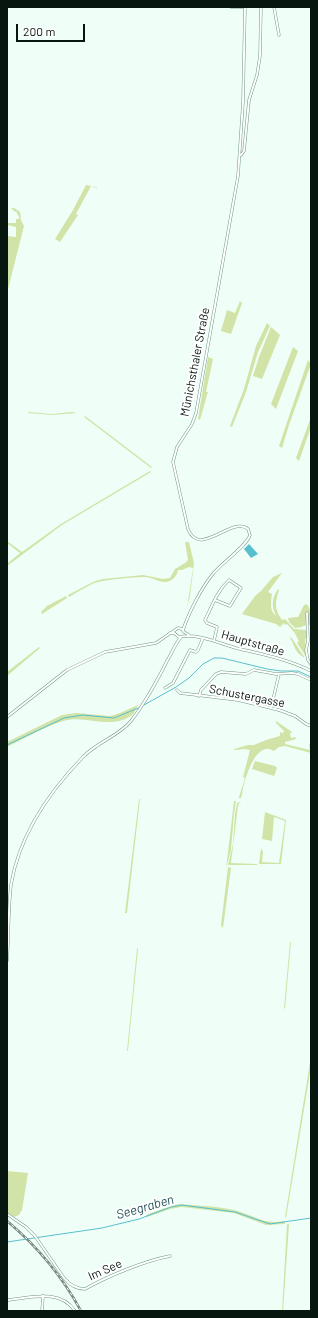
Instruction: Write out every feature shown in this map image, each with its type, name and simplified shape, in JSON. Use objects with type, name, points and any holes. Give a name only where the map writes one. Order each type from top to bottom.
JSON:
[{"type":"street","points":[[231,7],[245,7]]},
{"type":"street","name":"Münichsthaler Straße","points":[[7,962],[10,897],[13,877],[19,854],[36,820],[51,795],[83,757],[96,745],[125,727],[139,709],[182,636],[186,623],[203,589],[221,564],[247,542],[250,535],[248,529],[241,525],[206,539],[199,539],[192,536],[188,529],[173,466],[173,458],[177,447],[194,422],[234,204],[240,155],[245,7]]},
{"type":"street","points":[[240,155],[244,151],[251,93],[257,75],[260,56],[261,7]]},
{"type":"street","points":[[274,7],[279,35]]},
{"type":"street","points":[[214,641],[217,627],[207,623],[205,620],[215,600],[222,587],[229,580],[241,588],[230,606],[215,600]]},
{"type":"street","points":[[307,613],[308,641],[306,650],[311,664]]},
{"type":"street","name":"Münichsthaler Straße","points":[[7,717],[67,670],[101,654],[156,643],[186,623]]},
{"type":"street","points":[[177,643],[176,634],[178,629]]},
{"type":"street","name":"Hauptstraße","points":[[178,629],[189,635]]},
{"type":"street","points":[[167,635],[171,633],[182,636]]},
{"type":"street","name":"Hauptstraße","points":[[182,636],[189,635],[203,638],[276,658],[311,671]]},
{"type":"street","points":[[165,688],[173,683],[190,650],[196,652],[203,638]]},
{"type":"street","points":[[199,696],[201,690],[216,674],[221,672],[246,674],[254,670],[279,674],[295,673],[311,680]]},
{"type":"street","points":[[271,708],[279,674]]},
{"type":"street","name":"Schustergasse","points":[[176,690],[199,696],[238,700],[271,708],[288,713],[298,718],[308,726],[311,726]]},
{"type":"street","name":"Im See","points":[[7,1214],[26,1227],[38,1239],[64,1278],[69,1283],[83,1290],[107,1277],[160,1258],[170,1256]]},
{"type":"street","points":[[42,1311],[44,1296]]},
{"type":"street","points":[[7,1300],[44,1296],[54,1297],[61,1299],[70,1305],[75,1311]]},
{"type":"green space","points":[[86,185],[97,187],[97,188],[91,186],[76,214],[78,215],[60,242],[55,239]]},
{"type":"green space","points":[[11,208],[14,208],[20,212],[21,220],[24,226],[7,293],[7,236],[16,237],[16,227],[7,225],[7,223],[16,223],[16,219],[19,219],[16,211],[15,212]]},
{"type":"green space","points":[[240,301],[242,303],[231,334],[221,331],[227,310],[235,313]]},
{"type":"green space","points":[[267,323],[270,326],[258,352],[246,392],[232,427],[230,426],[244,389],[256,346]]},
{"type":"green space","points":[[271,327],[280,335],[262,379],[253,376]]},
{"type":"green space","points":[[293,347],[298,351],[276,409],[271,404]]},
{"type":"green space","points":[[208,357],[213,359],[206,392],[208,392],[200,420],[198,419]]},
{"type":"green space","points":[[308,360],[311,364],[282,448],[279,446]]},
{"type":"green space","points":[[28,412],[52,414],[77,413],[52,415]]},
{"type":"green space","points":[[85,416],[152,467],[151,468],[84,417]]},
{"type":"green space","points":[[311,417],[311,427],[299,461],[296,458]]},
{"type":"green space","points":[[150,471],[151,472],[62,525],[7,566],[7,564],[20,553],[7,543],[7,541],[22,552],[61,524]]},
{"type":"green space","points":[[185,542],[189,542],[194,563],[187,608],[193,568],[189,567],[178,570],[174,578],[168,582],[162,582],[144,577],[111,580],[94,583],[69,597],[68,595],[95,581],[103,579],[143,575],[163,579],[170,578],[175,569],[188,560]]},
{"type":"green space","points":[[282,573],[268,592],[272,594],[271,609],[276,616],[273,608],[273,602],[274,595],[278,589],[276,609],[282,620],[285,619],[294,629],[306,630],[308,637],[305,639],[307,658],[297,643],[299,641],[294,632],[287,624],[285,625],[284,623],[280,627],[276,624],[242,614],[255,596],[273,577]]},
{"type":"green space","points":[[66,596],[67,598],[42,614],[41,612],[47,606]]},
{"type":"green space","points":[[307,604],[311,612],[311,625],[295,628],[289,622],[288,618],[298,617],[304,605]]},
{"type":"green space","points":[[291,637],[305,658],[297,651],[290,638]]},
{"type":"green space","points":[[39,647],[40,648],[7,676],[7,672]]},
{"type":"green space","points":[[138,705],[133,714],[124,720],[107,722],[72,719],[63,721],[42,729],[7,747],[7,742],[62,715],[76,713],[110,716]]},
{"type":"green space","points":[[276,721],[292,732],[290,734],[291,738],[295,737],[296,739],[285,742],[285,744],[310,750],[309,745],[311,741],[311,753],[285,746],[279,747],[274,751],[266,749],[261,751],[257,754],[251,765],[240,799],[239,797],[245,778],[243,777],[250,750],[234,749],[254,745],[280,736],[280,732],[283,733],[284,731],[276,723]]},
{"type":"green space","points":[[255,761],[275,766],[277,768],[274,776],[252,769]]},
{"type":"green space","points":[[139,799],[127,913],[125,913]]},
{"type":"green space","points":[[234,801],[236,801],[231,850],[226,869]]},
{"type":"green space","points":[[240,802],[241,803],[239,803],[238,806],[231,863],[257,865],[228,865],[233,844],[237,803]]},
{"type":"green space","points":[[265,812],[286,820],[281,864],[259,864],[261,848],[263,852],[262,862],[279,863],[285,821],[274,817],[272,841],[262,839]]},
{"type":"green space","points":[[228,867],[231,868],[223,928],[221,925]]},
{"type":"green space","points":[[291,942],[285,1009],[284,1008]]},
{"type":"green space","points":[[137,948],[138,949],[127,1051]]},
{"type":"green space","points":[[311,1056],[311,1067],[286,1218],[285,1217]]},
{"type":"green space","points":[[7,1171],[28,1173],[22,1210],[19,1215],[14,1217],[7,1212]]},
{"type":"green space","points":[[181,1204],[228,1209],[241,1212],[264,1221],[285,1221],[285,1224],[266,1225],[234,1213],[182,1207],[170,1209],[147,1217],[146,1215],[173,1205]]},
{"type":"green space","points":[[287,1224],[289,1224],[282,1311]]},
{"type":"water","points":[[249,544],[258,554],[251,558],[244,549]]},
{"type":"waterway","points":[[144,705],[176,687],[189,678],[203,664],[214,658],[222,658],[267,669],[298,671],[311,677]]},
{"type":"waterway","points":[[7,745],[64,718],[83,715],[114,718],[141,707]]},
{"type":"waterway","name":"Seegraben","points":[[7,1242],[102,1228],[139,1219],[171,1207],[182,1205],[235,1212],[270,1224],[311,1218]]},
{"type":"railway","points":[[7,1221],[39,1251],[66,1286],[81,1311]]}]
